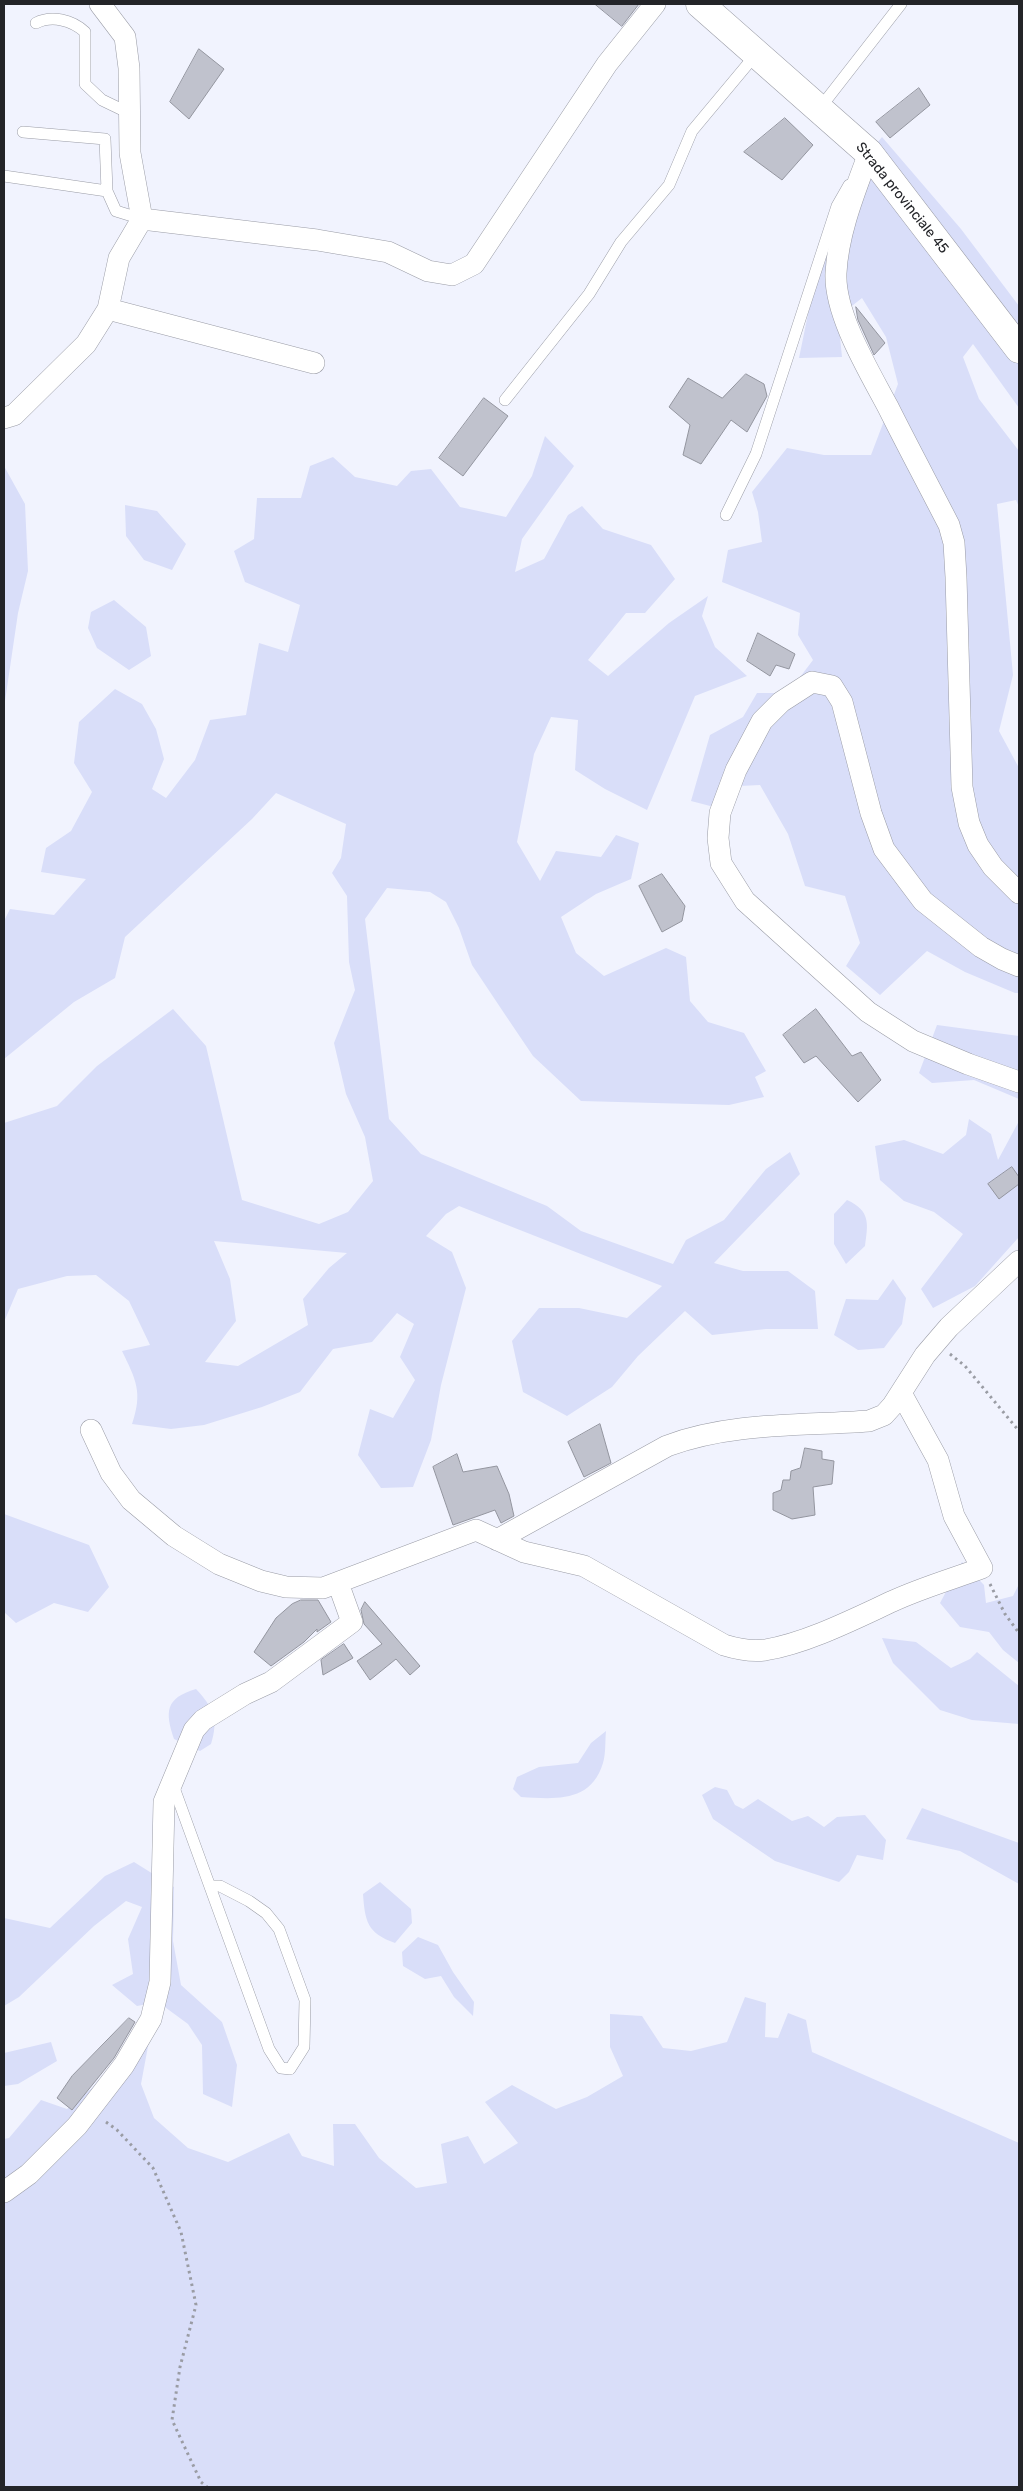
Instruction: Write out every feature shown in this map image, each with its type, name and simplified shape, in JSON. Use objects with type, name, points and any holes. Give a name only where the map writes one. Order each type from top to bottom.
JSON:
[{"type":"main road","name":"Strada provinciale 45","points":[[700,4],[869,153],[996,317],[1019,350]]},
{"type":"street","points":[[4,418],[14,415],[86,344],[108,309],[119,258],[142,219],[130,153],[129,68],[126,37],[100,4]]},
{"type":"street","points":[[142,219],[317,240],[388,252],[428,271],[452,275],[474,264],[606,64],[654,4]]},
{"type":"street","points":[[869,153],[851,203],[839,248],[836,275],[839,298],[852,338],[949,525],[954,543],[962,787],[967,814],[978,845],[993,867],[1019,893]]},
{"type":"street","points":[[108,309],[314,363]]},
{"type":"street","points":[[1019,966],[981,947],[923,901],[884,849],[871,813],[842,702],[832,686],[812,682],[781,702],[762,722],[736,770],[720,813],[718,838],[721,863],[744,901],[868,1012],[913,1041],[1019,1082]]},
{"type":"street","points":[[497,1540],[667,1446],[689,1438],[723,1430],[869,1421],[884,1415],[949,1327],[1019,1261]]},
{"type":"street","points":[[91,1430],[111,1473],[131,1500],[174,1536],[204,1555],[219,1564],[261,1581],[278,1585],[323,1588],[476,1530],[524,1552],[584,1566],[724,1645],[742,1650],[764,1650],[798,1640],[868,1614],[894,1600],[982,1568],[954,1516],[938,1460],[901,1393]]},
{"type":"street","points":[[4,2192],[28,2174],[77,2126],[124,2065],[151,2019],[160,1982],[164,1802],[194,1730],[203,1720],[245,1694],[272,1682],[352,1622],[338,1583]]},
{"type":"lane","points":[[820,108],[901,4]]},
{"type":"lane","points":[[36,22],[46,17],[76,23],[85,32],[85,84],[102,100],[129,113]]},
{"type":"lane","points":[[505,400],[589,294],[621,242],[669,185],[692,130],[757,53]]},
{"type":"lane","points":[[23,132],[105,139],[107,191],[116,211],[142,219]]},
{"type":"lane","points":[[726,515],[756,454],[837,206],[869,153]]},
{"type":"lane","points":[[4,176],[107,191]]},
{"type":"lane","points":[[172,1783],[269,2049],[282,2068],[290,2069],[304,2047],[305,2000],[279,1929],[266,1914],[248,1901],[220,1886],[210,1886]]},
{"type":"path","points":[[937,1342],[965,1366],[1019,1432]]},
{"type":"path","points":[[982,1568],[1005,1614],[1019,1632]]},
{"type":"path","points":[[89,2111],[117,2130],[153,2168],[181,2232],[196,2305],[180,2367],[172,2420],[200,2482],[207,2487]]},
{"type":"shaded area","points":[[882,137],[961,229],[1019,306],[1019,408],[973,344],[963,357],[979,399],[1019,451],[1019,507],[1016,500],[997,504],[1013,675],[999,731],[1019,768],[1019,993],[965,972],[927,951],[880,995],[846,966],[860,943],[845,896],[805,886],[788,834],[760,785],[720,787],[714,807],[691,801],[710,735],[743,717],[757,693],[788,693],[813,660],[798,635],[800,613],[722,582],[728,550],[762,542],[758,512],[752,492],[787,448],[824,455],[871,455],[898,384],[886,337],[862,298],[838,317],[842,357],[799,358],[822,246],[855,170]]},
{"type":"shaded area","points":[[545,436],[574,466],[522,539],[515,572],[544,559],[568,515],[582,506],[603,529],[651,545],[675,579],[645,613],[626,613],[588,660],[608,676],[669,623],[708,596],[702,616],[715,647],[747,676],[695,696],[647,810],[605,789],[575,770],[578,720],[551,717],[534,754],[517,842],[540,881],[556,851],[601,857],[616,835],[639,843],[631,879],[596,894],[561,917],[576,953],[604,976],[666,948],[686,957],[690,1001],[708,1022],[744,1033],[766,1071],[755,1077],[764,1097],[729,1105],[581,1101],[533,1056],[472,965],[459,928],[446,902],[430,892],[387,888],[365,919],[389,1119],[421,1154],[547,1206],[581,1231],[673,1264],[686,1240],[724,1220],[766,1169],[790,1152],[800,1174],[714,1263],[743,1271],[788,1271],[815,1291],[818,1329],[766,1329],[712,1335],[685,1311],[638,1356],[612,1387],[567,1416],[523,1392],[512,1341],[539,1308],[579,1308],[627,1318],[662,1286],[459,1206],[446,1214],[426,1236],[452,1252],[466,1288],[441,1385],[431,1440],[413,1487],[381,1488],[358,1455],[370,1409],[393,1418],[415,1380],[400,1357],[414,1324],[397,1313],[372,1342],[333,1349],[300,1392],[262,1407],[204,1425],[171,1429],[132,1424],[137,1403],[136,1386],[122,1351],[150,1345],[129,1301],[96,1275],[67,1276],[18,1289],[4,1322],[4,1123],[57,1106],[97,1066],[173,1009],[206,1046],[242,1200],[319,1224],[348,1212],[373,1181],[365,1137],[346,1094],[334,1043],[355,990],[349,962],[347,896],[332,873],[341,858],[346,824],[276,793],[252,819],[125,937],[115,978],[74,1002],[4,1059],[4,921],[10,909],[54,915],[86,879],[41,872],[46,848],[71,831],[92,792],[74,763],[79,722],[115,689],[142,704],[156,729],[164,759],[152,789],[166,798],[195,760],[210,720],[246,715],[259,643],[288,652],[300,605],[245,582],[234,551],[254,539],[257,498],[301,498],[310,466],[333,457],[355,477],[397,486],[411,471],[431,469],[460,507],[506,517],[532,476]],"holes":[[[214,1241],[347,1253],[329,1268],[303,1299],[308,1325],[238,1366],[205,1362],[236,1321],[230,1279]]]},
{"type":"shaded area","points":[[4,466],[25,504],[28,571],[18,613],[4,708]]},
{"type":"shaded area","points":[[125,505],[157,511],[186,544],[172,570],[144,560],[126,536]]},
{"type":"shaded area","points":[[114,600],[146,627],[151,656],[129,670],[97,648],[88,628],[91,612]]},
{"type":"shaded area","points":[[937,1025],[1019,1036],[1019,1099],[974,1080],[932,1083],[919,1073]]},
{"type":"shaded area","points":[[969,1119],[991,1134],[998,1160],[1019,1121],[1019,1237],[975,1286],[933,1308],[921,1289],[963,1234],[934,1212],[904,1201],[880,1180],[875,1146],[904,1140],[943,1154],[966,1135]]},
{"type":"shaded area","points":[[847,1200],[855,1204],[864,1214],[867,1231],[865,1246],[846,1264],[834,1244],[834,1214]]},
{"type":"shaded area","points":[[893,1279],[906,1298],[902,1324],[884,1348],[858,1350],[834,1335],[846,1299],[878,1300]]},
{"type":"shaded area","points":[[4,1514],[89,1545],[109,1587],[88,1612],[54,1603],[16,1623],[4,1612]]},
{"type":"shaded area","points":[[962,1562],[984,1585],[986,1603],[1013,1596],[1019,1584],[1019,1663],[1003,1650],[989,1632],[960,1627],[940,1603]]},
{"type":"shaded area","points":[[882,1638],[916,1642],[951,1668],[970,1659],[977,1652],[1019,1686],[1019,1724],[972,1720],[940,1710],[893,1663]]},
{"type":"shaded area","points":[[196,1689],[207,1702],[214,1721],[211,1744],[200,1751],[174,1739],[169,1721],[170,1707],[173,1702],[178,1697]]},
{"type":"shaded area","points":[[606,1731],[603,1763],[597,1776],[581,1792],[559,1798],[534,1798],[521,1797],[513,1789],[517,1777],[539,1767],[578,1763],[591,1743]]},
{"type":"shaded area","points":[[715,1787],[727,1790],[735,1805],[743,1809],[758,1799],[792,1821],[808,1816],[824,1827],[837,1817],[865,1815],[886,1840],[883,1860],[857,1855],[849,1872],[839,1882],[775,1861],[713,1819],[702,1795]]},
{"type":"shaded area","points":[[922,1808],[1019,1843],[1019,1884],[960,1851],[906,1839]]},
{"type":"shaded area","points":[[134,1862],[174,1887],[173,1941],[181,1985],[222,2022],[237,2065],[232,2107],[203,2094],[202,2045],[188,2024],[158,2002],[137,2006],[112,1985],[133,1974],[128,1939],[142,1907],[126,1901],[94,1926],[19,1997],[4,2006],[4,1918],[50,1928],[105,1876]]},
{"type":"shaded area","points":[[380,1882],[411,1909],[412,1923],[395,1943],[378,1935],[373,1930],[369,1925],[365,1912],[363,1894]]},
{"type":"shaded area","points":[[418,1937],[438,1945],[453,1972],[474,2002],[473,2016],[454,1997],[441,1976],[425,1979],[403,1966],[402,1952]]},
{"type":"shaded area","points":[[745,1997],[766,2003],[765,2037],[778,2038],[788,2013],[806,2020],[812,2052],[1019,2143],[1019,2487],[4,2487],[4,2139],[9,2138],[41,2100],[67,2109],[92,2088],[129,2042],[149,2041],[141,2084],[154,2118],[188,2148],[228,2162],[289,2133],[302,2156],[334,2166],[333,2124],[355,2124],[379,2158],[416,2188],[447,2183],[441,2144],[468,2136],[484,2164],[518,2143],[485,2102],[512,2085],[556,2109],[587,2097],[623,2076],[610,2047],[610,2014],[642,2016],[663,2048],[691,2051],[727,2042]]},
{"type":"shaded area","points":[[51,2042],[57,2061],[18,2084],[4,2086],[4,2053]]},
{"type":"building","points":[[595,4],[639,4],[622,26]]},
{"type":"building","points":[[199,49],[224,69],[189,119],[170,102]]},
{"type":"building","points":[[919,88],[930,105],[890,138],[876,122]]},
{"type":"building","points":[[785,118],[813,145],[782,180],[744,152]]},
{"type":"building","points":[[856,307],[885,343],[874,355],[858,320]]},
{"type":"building","points":[[746,374],[764,384],[767,396],[747,432],[731,420],[701,464],[683,455],[690,425],[669,407],[688,378],[722,398]]},
{"type":"building","points":[[484,398],[508,416],[463,476],[439,458]]},
{"type":"building","points":[[758,633],[795,654],[789,669],[776,665],[770,676],[747,661]]},
{"type":"building","points":[[662,874],[685,906],[682,921],[662,932],[639,886]]},
{"type":"building","points":[[816,1009],[852,1056],[861,1052],[881,1080],[858,1102],[816,1056],[804,1063],[783,1035]]},
{"type":"building","points":[[1012,1167],[1019,1177],[1019,1184],[999,1199],[988,1184]]},
{"type":"building","points":[[600,1424],[611,1463],[584,1477],[568,1442]]},
{"type":"building","points":[[805,1448],[822,1451],[822,1459],[834,1461],[832,1484],[813,1487],[815,1515],[792,1519],[773,1510],[773,1493],[781,1490],[783,1480],[790,1480],[791,1471],[800,1468]]},
{"type":"building","points":[[457,1454],[463,1472],[497,1466],[509,1494],[514,1516],[501,1523],[495,1510],[453,1525],[433,1467]]},
{"type":"building","points":[[301,1600],[318,1600],[331,1622],[317,1632],[317,1629],[304,1642],[271,1666],[254,1652],[276,1618],[292,1604]]},
{"type":"building","points":[[365,1602],[420,1666],[410,1675],[396,1659],[370,1680],[357,1661],[382,1644],[364,1624],[361,1610]]},
{"type":"building","points":[[344,1644],[353,1658],[323,1675],[321,1660]]},
{"type":"building","points":[[129,2018],[135,2022],[114,2058],[72,2110],[57,2098],[72,2076]]}]
